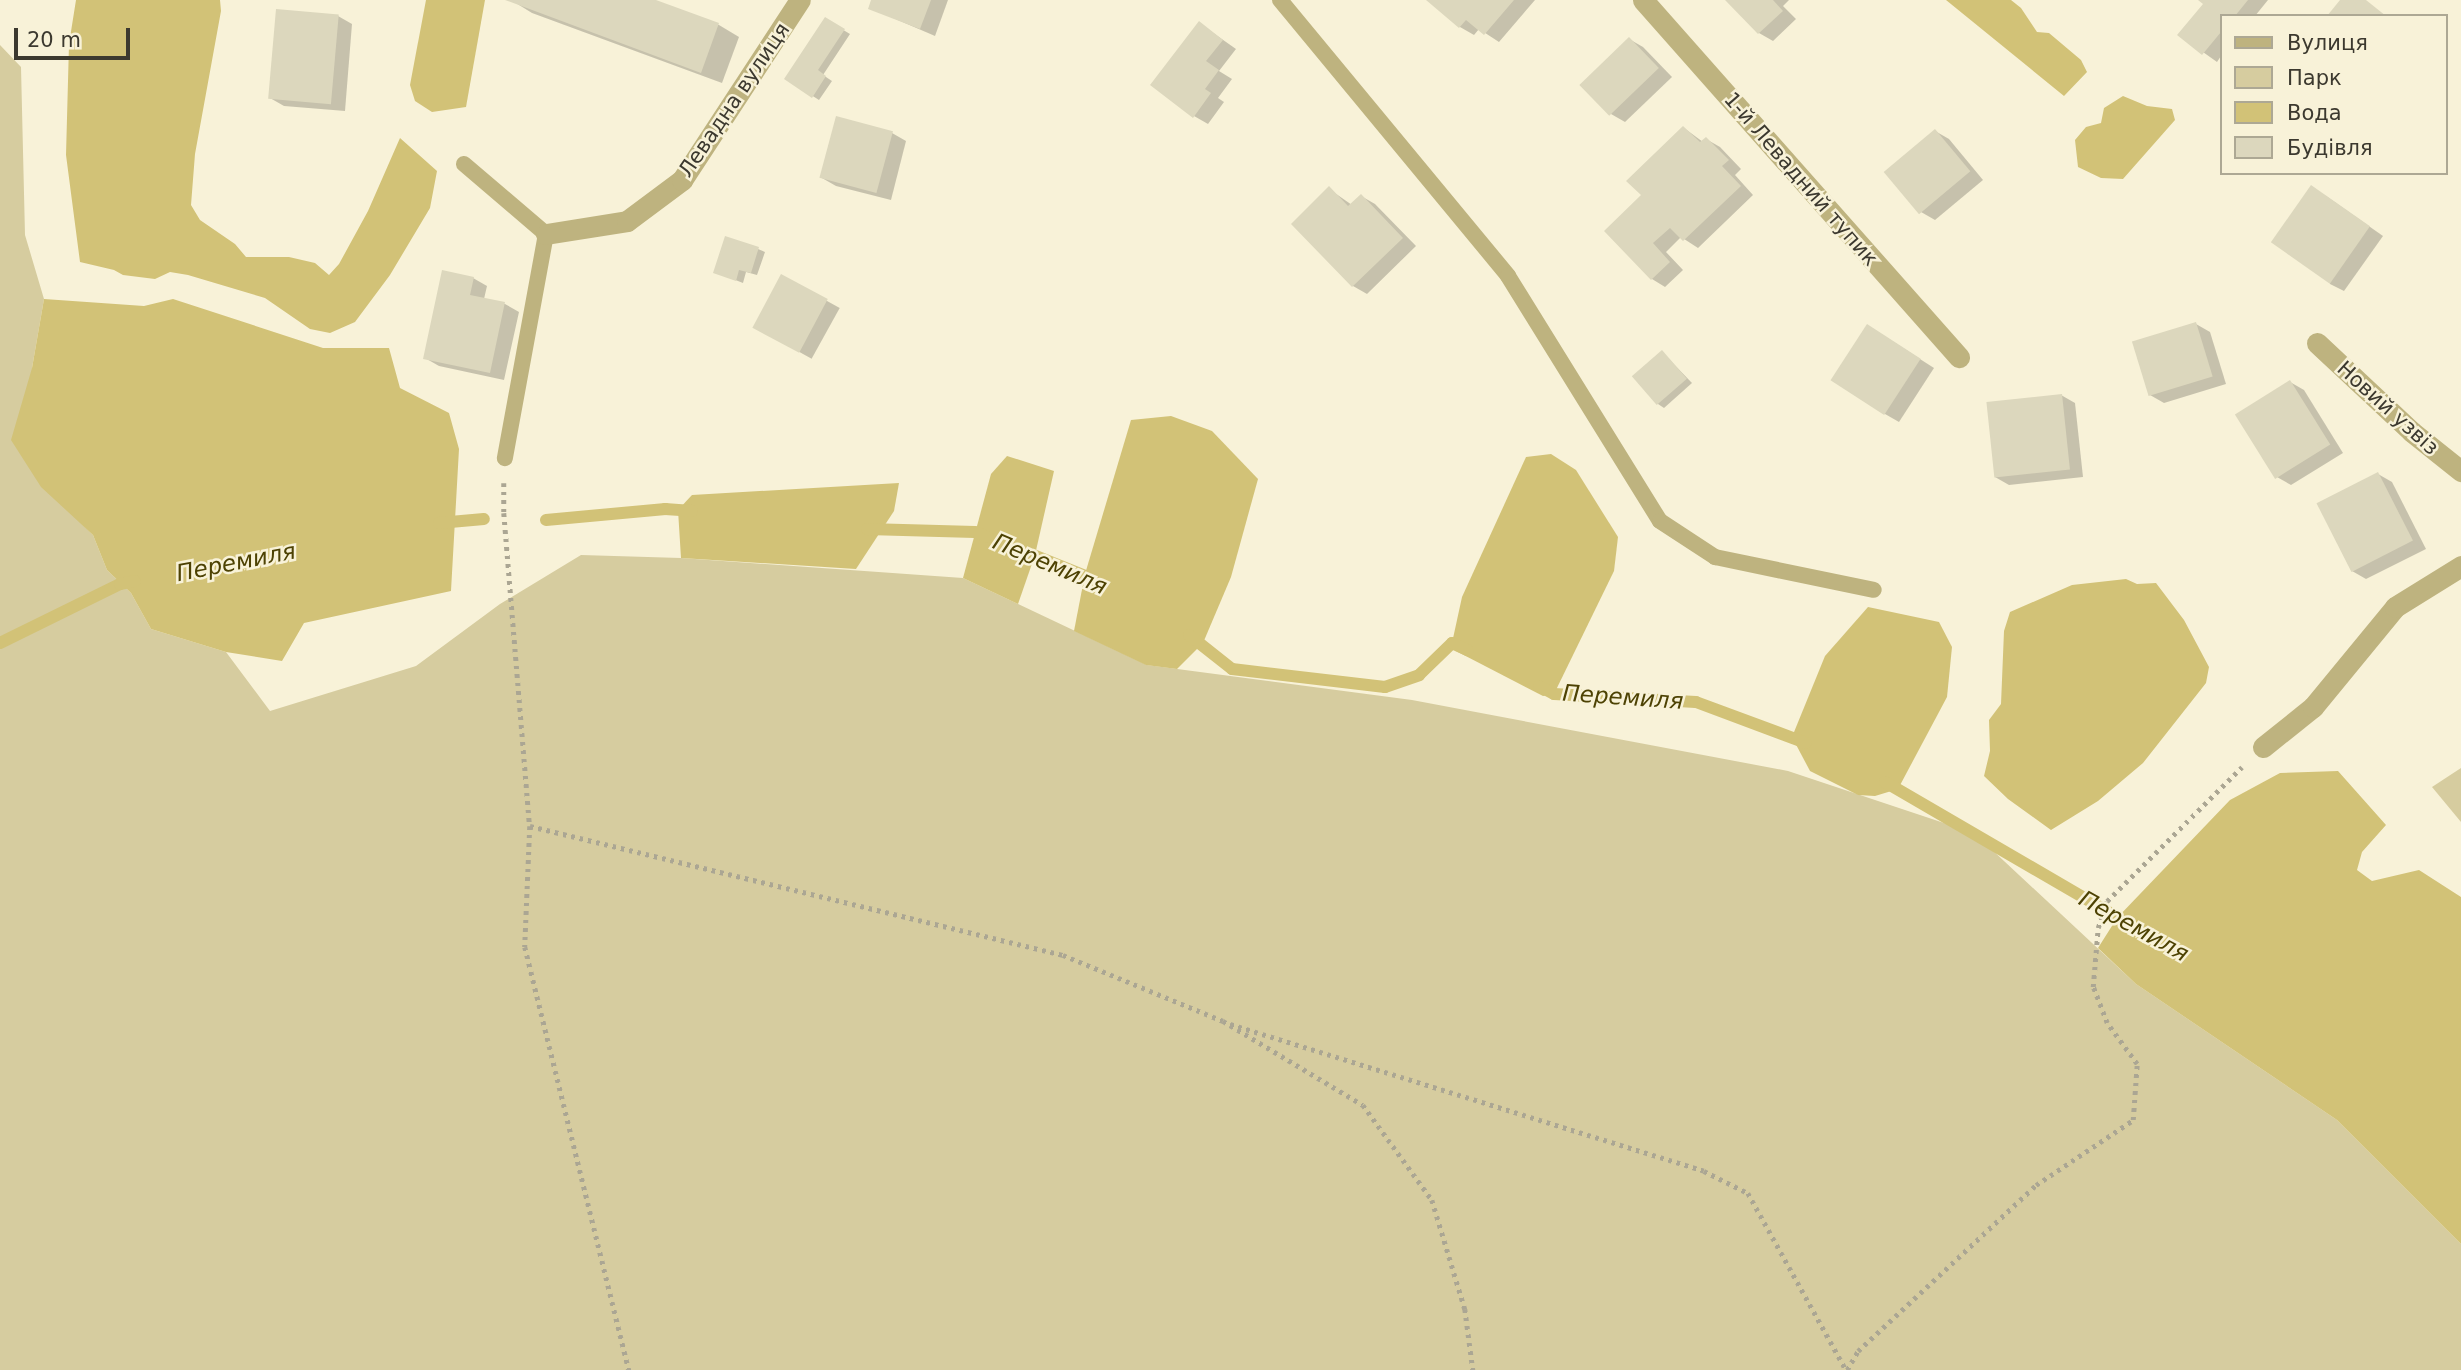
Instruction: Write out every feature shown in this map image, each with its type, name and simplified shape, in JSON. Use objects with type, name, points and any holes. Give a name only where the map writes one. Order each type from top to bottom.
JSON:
[{"type":"street","name":"Левадна вулиця","points":[[546,234],[627,221],[682,180],[800,0]]},
{"type":"street","name":"1-й Левадний тупик","points":[[1643,0],[1959,357]]},
{"type":"street","name":"Новий узвіз","points":[[2317,344],[2412,432],[2461,471]]},
{"type":"street","points":[[2263,747],[2312,707],[2395,607],[2461,566]]},
{"type":"lane","points":[[1280,0],[1508,276],[1660,522],[1715,557],[1874,590]]},
{"type":"lane","points":[[464,164],[546,234],[505,458]]},
{"type":"path","points":[[505,458],[504,513],[530,826],[525,947],[629,1370]]},
{"type":"path","points":[[1847,1370],[1858,1351],[2036,1185],[2133,1120],[2137,1064],[2107,1023],[2093,987],[2098,929],[2107,901],[2263,747]]},
{"type":"path","points":[[530,826],[1063,955],[1223,1021],[1704,1171],[1748,1193],[1847,1370]]},
{"type":"path","points":[[1223,1021],[1363,1105],[1432,1200],[1465,1309],[1473,1370]]},
{"type":"green space","points":[[0,45],[21,67],[25,235],[44,299],[32,368],[72,514],[93,535],[107,570],[131,593],[151,629],[226,652],[270,711],[416,666],[500,604],[581,555],[681,558],[963,578],[1147,665],[1412,700],[1788,771],[1974,833],[2136,984],[2337,1120],[2461,1244],[2461,1370],[0,1370]]},
{"type":"green space","points":[[2461,768],[2461,822],[2432,787]]},
{"type":"water","points":[[76,0],[220,0],[221,11],[195,154],[191,205],[200,220],[235,244],[246,257],[289,257],[315,263],[329,275],[339,264],[368,211],[400,138],[437,171],[430,208],[390,275],[355,322],[330,333],[310,329],[265,298],[188,275],[170,272],[155,279],[123,275],[114,270],[80,262],[66,155],[69,44]]},
{"type":"water","points":[[426,0],[485,0],[466,107],[432,112],[415,101],[410,85]]},
{"type":"water","points":[[1946,0],[2011,0],[2021,8],[2037,32],[2049,33],[2081,60],[2087,72],[2064,96]]},
{"type":"water","points":[[2123,96],[2147,106],[2172,109],[2175,120],[2123,179],[2101,178],[2078,167],[2075,140],[2086,127],[2101,123],[2104,108]]},
{"type":"water","points":[[44,299],[144,306],[173,299],[323,348],[389,348],[400,388],[449,413],[459,449],[451,591],[304,623],[282,661],[226,652],[151,629],[131,593],[107,570],[93,535],[41,487],[11,440],[32,368]]},
{"type":"water","points":[[1171,416],[1212,431],[1258,479],[1231,577],[1203,643],[1177,669],[1146,665],[1074,631],[1085,574],[1131,420]]},
{"type":"water","points":[[1551,454],[1576,470],[1618,537],[1614,571],[1554,694],[1543,696],[1456,651],[1452,643],[1462,597],[1526,457]]},
{"type":"water","points":[[1007,456],[1054,471],[1035,555],[1018,604],[963,578],[991,474]]},
{"type":"water","points":[[899,483],[894,511],[856,569],[681,558],[678,510],[692,495]]},
{"type":"water","points":[[2126,579],[2137,584],[2156,583],[2184,620],[2209,667],[2206,683],[2143,763],[2098,801],[2051,830],[2008,799],[1984,776],[1990,751],[1989,720],[2001,704],[2004,631],[2010,612],[2072,585]]},
{"type":"water","points":[[1868,607],[1939,622],[1952,647],[1947,697],[1898,789],[1875,796],[1858,795],[1810,771],[1792,737],[1825,656]]},
{"type":"water","points":[[2338,771],[2386,825],[2362,852],[2357,870],[2372,881],[2419,870],[2461,897],[2461,1244],[2337,1120],[2136,984],[2098,948],[2117,918],[2230,800],[2280,773]]},
{"type":"building","points":[[505,0],[656,0],[719,23],[701,73]]},
{"type":"building","points":[[871,0],[931,0],[920,29],[868,9]]},
{"type":"building","points":[[1426,0],[1514,0],[1484,35],[1466,20],[1459,28]]},
{"type":"building","points":[[1725,0],[1773,0],[1783,11],[1758,34]]},
{"type":"building","points":[[2198,0],[2248,0],[2237,14],[2220,14],[2220,33],[2202,55],[2177,35],[2203,4]]},
{"type":"building","points":[[2340,0],[2366,0],[2384,14],[2329,14]]},
{"type":"building","points":[[276,9],[339,14],[331,104],[268,99]]},
{"type":"building","points":[[825,17],[845,29],[818,70],[826,76],[812,98],[784,79]]},
{"type":"building","points":[[1199,21],[1223,40],[1206,61],[1219,70],[1205,89],[1211,93],[1193,118],[1150,85]]},
{"type":"building","points":[[1629,37],[1659,68],[1609,116],[1579,85]]},
{"type":"building","points":[[836,116],[893,131],[876,193],[819,178]]},
{"type":"building","points":[[1683,126],[1700,142],[1706,137],[1729,160],[1722,166],[1741,186],[1683,241],[1670,228],[1653,243],[1670,262],[1651,280],[1604,231],[1641,195],[1626,181]]},
{"type":"building","points":[[1935,129],[1970,171],[1919,214],[1884,172]]},
{"type":"building","points":[[2311,185],[2370,226],[2330,284],[2271,242]]},
{"type":"building","points":[[1329,186],[1348,206],[1361,194],[1403,238],[1352,287],[1291,224]]},
{"type":"building","points":[[725,236],[759,247],[751,273],[739,270],[736,281],[713,273]]},
{"type":"building","points":[[442,270],[474,277],[470,295],[505,302],[490,373],[423,359]]},
{"type":"building","points":[[781,274],[828,299],[799,353],[752,328]]},
{"type":"building","points":[[2196,322],[2213,377],[2149,396],[2132,342]]},
{"type":"building","points":[[1867,324],[1921,359],[1884,415],[1831,380]]},
{"type":"building","points":[[1662,350],[1687,379],[1657,405],[1632,376]]},
{"type":"building","points":[[2290,380],[2330,444],[2275,479],[2235,414]]},
{"type":"building","points":[[2062,394],[2070,470],[1994,478],[1986,402]]},
{"type":"building","points":[[2378,472],[2413,541],[2351,572],[2317,503]]},
{"type":"waterway","name":"Перемиля","points":[[546,520],[665,509],[692,511]]},
{"type":"waterway","name":"Перемиля","points":[[439,523],[484,519]]},
{"type":"waterway","name":"Перемиля","points":[[867,529],[975,532],[988,537]]},
{"type":"waterway","name":"Перемиля","points":[[1021,550],[1098,581]]},
{"type":"waterway","name":"Перемиля","points":[[0,643],[120,584],[135,581]]},
{"type":"waterway","name":"Перемиля","points":[[1189,635],[1232,669],[1385,687],[1419,675],[1452,643],[1467,650]]},
{"type":"waterway","name":"Перемиля","points":[[1539,686],[1554,694],[1696,702],[1806,743]]},
{"type":"waterway","name":"Перемиля","points":[[1885,782],[2132,926]]}]
